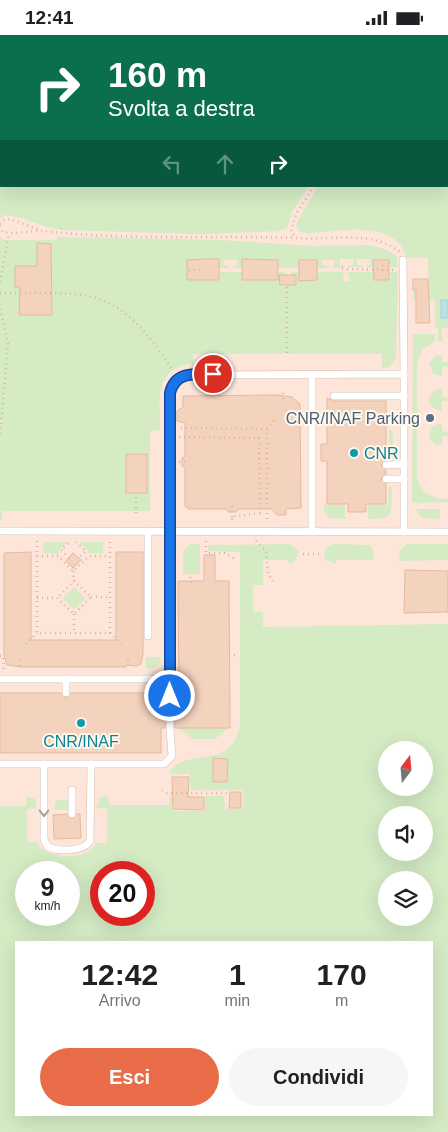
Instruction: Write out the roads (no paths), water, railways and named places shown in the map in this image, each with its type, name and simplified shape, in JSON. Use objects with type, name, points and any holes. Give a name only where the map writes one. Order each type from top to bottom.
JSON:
[{"type":"lane","points":[[403,260],[404,532]]},
{"type":"lane","points":[[0,764],[164,764],[169,762],[173,751],[170,730],[170,393],[176,380],[184,375],[195,374],[404,374]]},
{"type":"lane","points":[[312,375],[312,532]]},
{"type":"lane","points":[[334,396],[404,397]]},
{"type":"lane","points":[[386,422],[404,422]]},
{"type":"lane","points":[[386,465],[404,464]]},
{"type":"lane","points":[[386,479],[404,479]]},
{"type":"lane","points":[[0,531],[448,532]]},
{"type":"lane","points":[[148,531],[148,636]]},
{"type":"lane","points":[[0,679],[170,679]]},
{"type":"lane","points":[[66,679],[66,693]]},
{"type":"lane","points":[[44,764],[44,839],[46,846],[54,849],[82,848],[90,841],[91,764]]},
{"type":"lane","points":[[72,790],[72,814]]},
{"type":"water","points":[[441,300],[448,300],[448,318],[441,318]]},
{"type":"place","name":"CNR/INAF Parking","points":[[430,418]]},
{"type":"place","name":"CNR","points":[[354,453]]},
{"type":"place","name":"CNR/INAF","points":[[81,723]]}]
